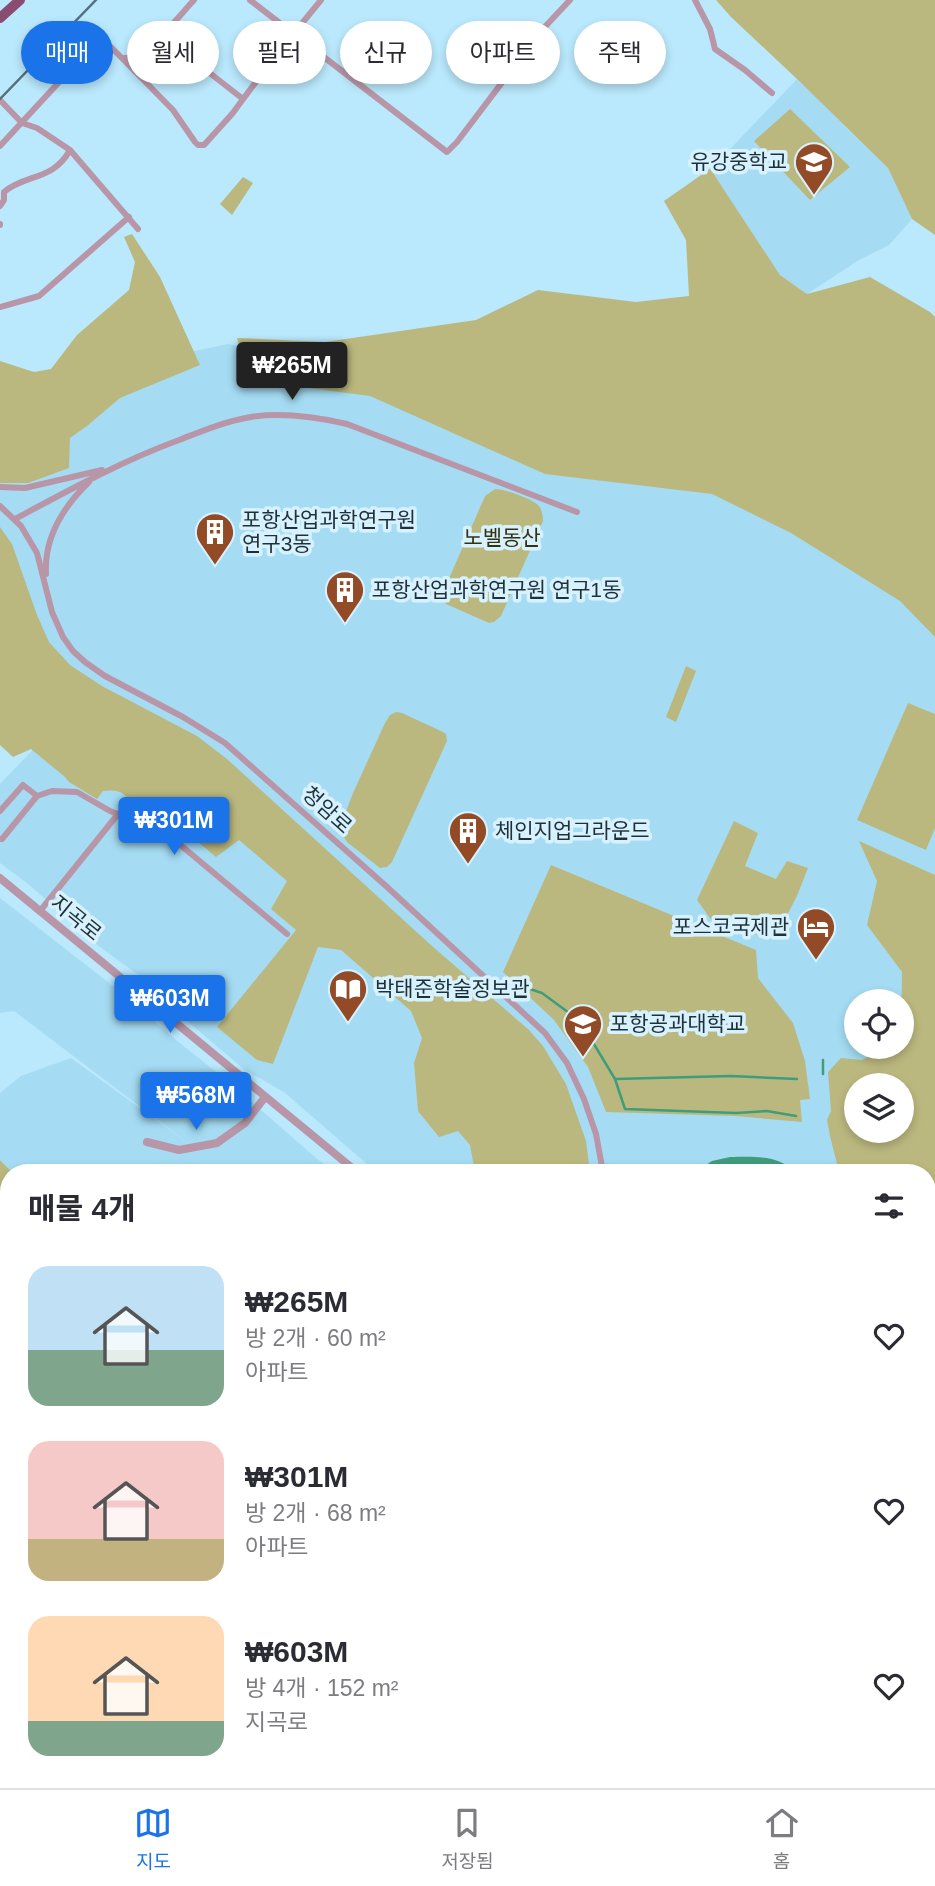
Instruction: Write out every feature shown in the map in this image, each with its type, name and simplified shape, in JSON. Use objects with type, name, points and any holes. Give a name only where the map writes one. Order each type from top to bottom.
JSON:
[{"type":"highway","points":[[0,18],[20,0]]},
{"type":"street","points":[[174,21],[194,0]]},
{"type":"street","points":[[250,0],[277,21]]},
{"type":"street","points":[[304,21],[321,0]]},
{"type":"street","points":[[326,59],[447,152],[541,32],[570,0]]},
{"type":"street","points":[[695,0],[710,29],[715,49],[772,93]]},
{"type":"street","points":[[0,146],[96,45],[102,43],[122,58],[173,110],[198,145],[204,145],[210,139],[255,84]]},
{"type":"street","points":[[122,58],[127,59]]},
{"type":"street","points":[[219,80],[243,99]]},
{"type":"street","points":[[0,100],[22,123],[37,128],[70,150],[138,229]]},
{"type":"street","points":[[0,206],[4,200],[4,192],[58,166],[70,150]]},
{"type":"street","points":[[0,307],[39,296],[129,217]]},
{"type":"street","points":[[15,520],[146,452],[238,420],[261,416],[309,417],[347,424],[577,512]]},
{"type":"street","points":[[0,488],[25,488],[111,469]]},
{"type":"street","points":[[47,593],[46,560],[51,535],[67,507],[95,477]]},
{"type":"street","name":"청암로","points":[[0,506],[25,532],[40,560],[52,612],[63,637],[73,651],[105,676],[225,743],[534,1021],[556,1046],[576,1081],[592,1119],[601,1164]]},
{"type":"street","points":[[0,811],[23,785],[37,796]]},
{"type":"street","points":[[0,839],[37,796],[52,791],[77,792],[90,801],[172,838],[287,934]]},
{"type":"street","points":[[40,911],[118,814]]},
{"type":"street","name":"지곡로","points":[[0,878],[347,1164]]},
{"type":"street","points":[[147,1142],[179,1150],[217,1143],[245,1123],[265,1097]]},
{"type":"shaded area","name":"유강중학교","points":[[797,79],[888,168],[912,219],[889,245],[859,260],[807,294],[780,275],[712,172],[714,166]]},
{"type":"shaded area","name":"포항공과대학교","points":[[228,344],[384,373],[935,559],[935,1164],[367,1164],[284,1092],[245,1070],[160,998],[144,979],[73,926],[27,883],[0,863],[0,784],[50,732],[0,662],[0,468],[74,376]]},
{"type":"shaded area","points":[[0,898],[122,993],[324,1164],[4,1164],[0,1160],[0,1093],[21,1076],[71,1058],[192,1146],[14,1011],[0,1013]]},
{"type":"shaded area","points":[[730,1157],[755,1157],[773,1159],[784,1164],[707,1164]]},
{"type":"green space","points":[[716,0],[935,0],[935,235],[912,219],[888,168]]},
{"type":"green space","points":[[790,109],[850,167],[810,200],[754,141]]},
{"type":"green space","points":[[714,166],[713,173],[780,275],[807,294],[870,277],[935,317],[935,637],[900,601],[791,533],[712,494],[545,474],[370,396],[248,380],[237,338],[325,342],[476,320],[538,290],[636,302],[689,296],[686,240],[664,201]]},
{"type":"green space","points":[[243,177],[253,183],[232,215],[220,204]]},
{"type":"green space","points":[[132,234],[160,277],[200,365],[120,398],[70,438],[69,468],[28,483],[0,483],[0,361],[34,372],[51,369],[77,335],[129,290],[135,262],[124,237]]},
{"type":"green space","name":"노벨동산","points":[[495,489],[535,502],[541,510],[543,521],[501,616],[489,623],[446,604],[441,597],[485,496]]},
{"type":"green space","points":[[0,527],[12,544],[49,642],[70,665],[102,686],[197,736],[227,759],[432,946],[529,1030],[543,1046],[566,1084],[586,1141],[589,1164],[474,1164],[470,1145],[458,1131],[439,1137],[418,1111],[414,1063],[422,1038],[411,1011],[341,950],[318,947],[273,1064],[257,1060],[217,1027],[296,930],[271,909],[287,881],[239,840],[216,857],[174,822],[167,831],[145,819],[136,812],[123,794],[112,790],[103,791],[97,799],[69,782],[31,749],[13,757],[0,745]]},
{"type":"green space","points":[[686,666],[696,671],[676,722],[666,717]]},
{"type":"green space","points":[[908,703],[935,714],[935,828],[926,850],[857,820]]},
{"type":"green space","points":[[396,712],[443,732],[447,741],[392,862],[387,867],[380,868],[347,842],[341,825],[385,723],[390,715]]},
{"type":"green space","points":[[734,821],[758,833],[745,866],[776,879],[787,861],[808,868],[786,917],[765,932],[750,936],[712,921],[697,900]]},
{"type":"green space","points":[[859,841],[935,875],[935,1164],[837,1164],[827,1120],[831,1111],[828,1072],[841,1058],[914,1059],[914,989],[902,989],[902,972],[867,925],[877,881]]},
{"type":"green space","points":[[551,865],[756,950],[758,978],[793,1023],[805,1061],[810,1099],[800,1100],[802,1122],[735,1116],[606,1112],[588,1067],[554,1020],[503,972]]},
{"type":"waterway","points":[[521,986],[542,993],[580,1021],[615,1079],[625,1109],[736,1113],[767,1111],[796,1116]]},
{"type":"waterway","points":[[823,1060],[823,1074]]},
{"type":"waterway","points":[[615,1079],[731,1076],[797,1079]]},
{"type":"railway","points":[[0,99],[96,0]]},
{"type":"place","name":"유강중학교","points":[[814,196]]},
{"type":"place","name":"포항산업과학연구원 연구3동","points":[[215,566]]},
{"type":"place","name":"포항산업과학연구원 연구1동","points":[[345,624]]},
{"type":"place","name":"체인지업그라운드","points":[[468,865]]},
{"type":"place","name":"포스코국제관","points":[[816,961]]},
{"type":"place","name":"박태준학술정보관","points":[[348,1023]]},
{"type":"place","name":"포항공과대학교","points":[[583,1058]]}]
